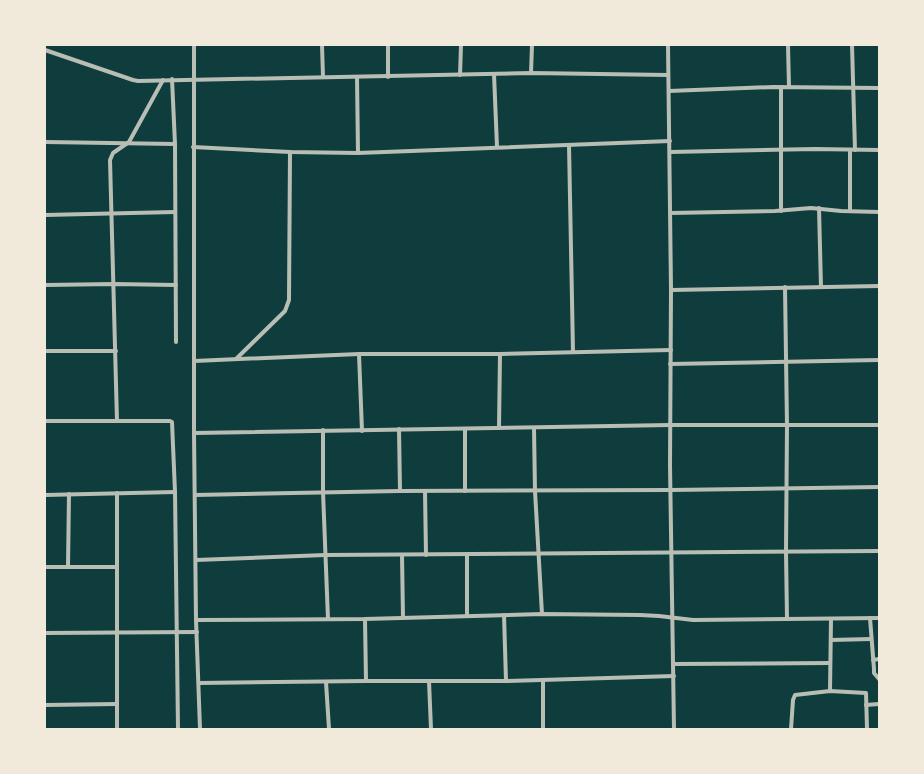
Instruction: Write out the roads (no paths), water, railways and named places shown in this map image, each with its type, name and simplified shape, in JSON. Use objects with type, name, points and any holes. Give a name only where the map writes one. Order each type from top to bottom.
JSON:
[{"type":"street","points":[[194,45],[194,433],[196,620],[200,729]]},
{"type":"street","points":[[322,45],[323,77]]},
{"type":"street","points":[[388,45],[388,76]]},
{"type":"street","points":[[460,75],[461,45]]},
{"type":"street","points":[[531,73],[532,45]]},
{"type":"street","points":[[668,45],[671,290],[670,425],[674,729]]},
{"type":"street","points":[[788,45],[789,87]]},
{"type":"street","points":[[852,45],[855,150]]},
{"type":"street","points":[[45,50],[133,80],[531,73],[668,75]]},
{"type":"street","points":[[494,74],[497,147]]},
{"type":"street","points":[[357,77],[358,153]]},
{"type":"street","points":[[172,79],[175,144],[176,342]]},
{"type":"street","points":[[117,421],[111,156],[129,142],[163,80]]},
{"type":"street","points":[[669,91],[780,87],[879,88]]},
{"type":"street","points":[[780,87],[781,210]]},
{"type":"street","points":[[193,147],[290,152],[358,153],[670,141]]},
{"type":"street","points":[[45,142],[129,142],[175,144]]},
{"type":"street","points":[[569,145],[573,352]]},
{"type":"street","points":[[850,150],[850,211]]},
{"type":"street","points":[[670,152],[879,150]]},
{"type":"street","points":[[236,359],[282,315],[290,300],[290,152]]},
{"type":"street","points":[[670,213],[811,208],[879,212]]},
{"type":"street","points":[[819,208],[821,287]]},
{"type":"street","points":[[45,215],[175,212]]},
{"type":"street","points":[[45,285],[114,284],[176,286]]},
{"type":"street","points":[[671,290],[879,286]]},
{"type":"street","points":[[785,287],[785,489],[787,620]]},
{"type":"street","points":[[194,361],[360,354],[500,354],[670,350]]},
{"type":"street","points":[[45,351],[116,351]]},
{"type":"street","points":[[360,354],[362,431]]},
{"type":"street","points":[[500,354],[500,428]]},
{"type":"street","points":[[670,364],[786,363],[879,360]]},
{"type":"street","points":[[45,421],[172,422],[178,633],[178,729]]},
{"type":"street","points":[[194,433],[670,425],[879,425]]},
{"type":"street","points":[[534,428],[535,490],[542,614]]},
{"type":"street","points":[[399,429],[400,491]]},
{"type":"street","points":[[465,429],[465,491]]},
{"type":"street","points":[[323,430],[323,492],[328,620]]},
{"type":"street","points":[[195,494],[400,491],[879,488]]},
{"type":"street","points":[[425,491],[426,555]]},
{"type":"street","points":[[45,495],[175,492]]},
{"type":"street","points":[[117,493],[117,729]]},
{"type":"street","points":[[68,567],[69,494]]},
{"type":"street","points":[[196,560],[325,555],[879,551]]},
{"type":"street","points":[[467,554],[467,616]]},
{"type":"street","points":[[402,555],[403,618]]},
{"type":"street","points":[[45,567],[116,567]]},
{"type":"street","points":[[196,620],[328,620],[542,614],[640,615],[693,620],[879,618]]},
{"type":"street","points":[[504,616],[506,681]]},
{"type":"street","points":[[870,618],[874,673],[879,679]]},
{"type":"street","points":[[365,619],[366,681]]},
{"type":"street","points":[[830,692],[831,619]]},
{"type":"street","points":[[45,634],[197,632]]},
{"type":"street","points":[[830,640],[872,639]]},
{"type":"street","points":[[873,660],[879,659]]},
{"type":"street","points":[[674,664],[830,663]]},
{"type":"street","points":[[199,684],[366,681],[506,681],[674,676]]},
{"type":"street","points":[[543,680],[543,729]]},
{"type":"street","points":[[429,681],[431,729]]},
{"type":"street","points":[[326,682],[328,729]]},
{"type":"street","points":[[791,729],[793,700],[795,695],[830,692],[865,693],[867,729]]},
{"type":"street","points":[[45,705],[117,704]]},
{"type":"street","points":[[866,705],[879,704]]}]
